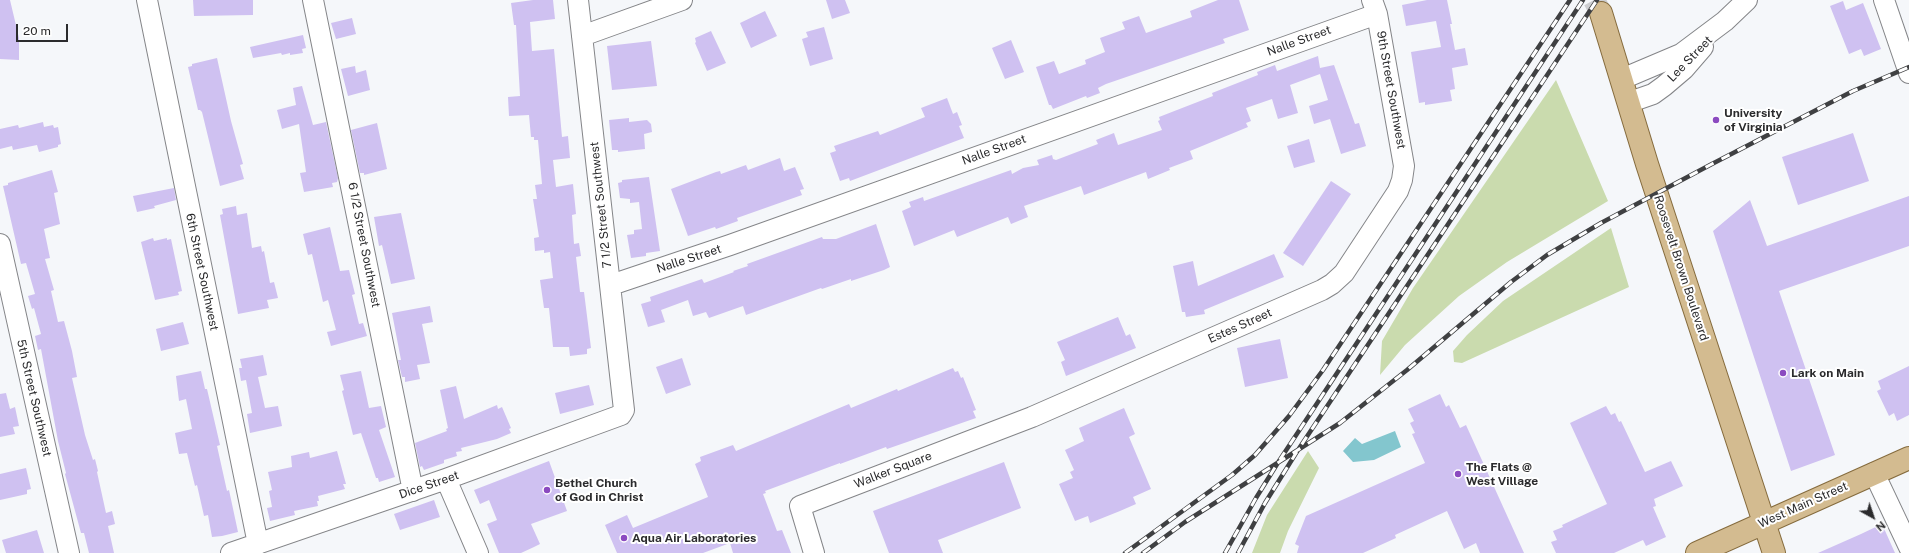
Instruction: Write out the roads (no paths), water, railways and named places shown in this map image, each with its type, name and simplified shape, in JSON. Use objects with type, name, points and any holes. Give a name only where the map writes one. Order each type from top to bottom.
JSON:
[{"type":"main road","name":"Roosevelt Brown Boulevard","points":[[1601,13],[1630,102],[1647,164],[1774,553]]},
{"type":"main road","name":"West Main Street","points":[[1697,553],[1909,458]]},
{"type":"street","name":"6th Street Southwest","points":[[147,0],[258,544]]},
{"type":"street","name":"6 1/2 Street Southwest","points":[[313,0],[413,491]]},
{"type":"street","name":"7 1/2 Street Southwest","points":[[578,0],[624,410]]},
{"type":"street","points":[[582,36],[682,0]]},
{"type":"street","name":"Lee Street","points":[[1622,79],[1681,54],[1724,21],[1747,0]]},
{"type":"street","points":[[1884,0],[1909,73]]},
{"type":"street","name":"9th Street Southwest","points":[[1374,7],[1404,166],[1402,180]]},
{"type":"street","name":"Nalle Street","points":[[611,285],[730,245],[1374,7]]},
{"type":"street","name":"Lee Street","points":[[1630,102],[1653,94],[1684,69],[1724,21]]},
{"type":"street","name":"Estes Street","points":[[1032,417],[1322,290],[1332,284],[1344,273],[1398,190],[1402,180]]},
{"type":"street","name":"5th Street Southwest","points":[[0,244],[8,318],[69,553]]},
{"type":"street","name":"Dice Street","points":[[231,553],[446,479],[621,415],[624,410]]},
{"type":"street","name":"Walker Square","points":[[814,553],[800,506],[1032,417]]},
{"type":"street","points":[[1874,474],[1909,547]]},
{"type":"street","points":[[446,479],[478,553]]},
{"type":"water","points":[[1395,431],[1401,447],[1374,460],[1353,462],[1343,451],[1355,438],[1362,444]]},
{"type":"tunnel","points":[[1594,0],[1601,13]]},
{"type":"railway","points":[[1125,553],[1232,475],[1255,455],[1289,416],[1323,370],[1570,0]]},
{"type":"railway","points":[[1225,553],[1279,461],[1583,0]]},
{"type":"railway","points":[[1238,553],[1265,503],[1298,450],[1597,0]]},
{"type":"railway","points":[[1143,553],[1185,522],[1340,423],[1407,370],[1511,282],[1547,255],[1601,223],[1710,165],[1853,91],[1909,67]]},
{"type":"place","name":"University of Virginia","points":[[1716,120]]},
{"type":"place","name":"Lark on Main","points":[[1783,373]]},
{"type":"place","name":"The Flats @ West Village","points":[[1458,474]]},
{"type":"place","name":"Bethel Church of God in Christ","points":[[547,490]]},
{"type":"place","name":"Aqua Air Laboratories","points":[[624,538]]}]
